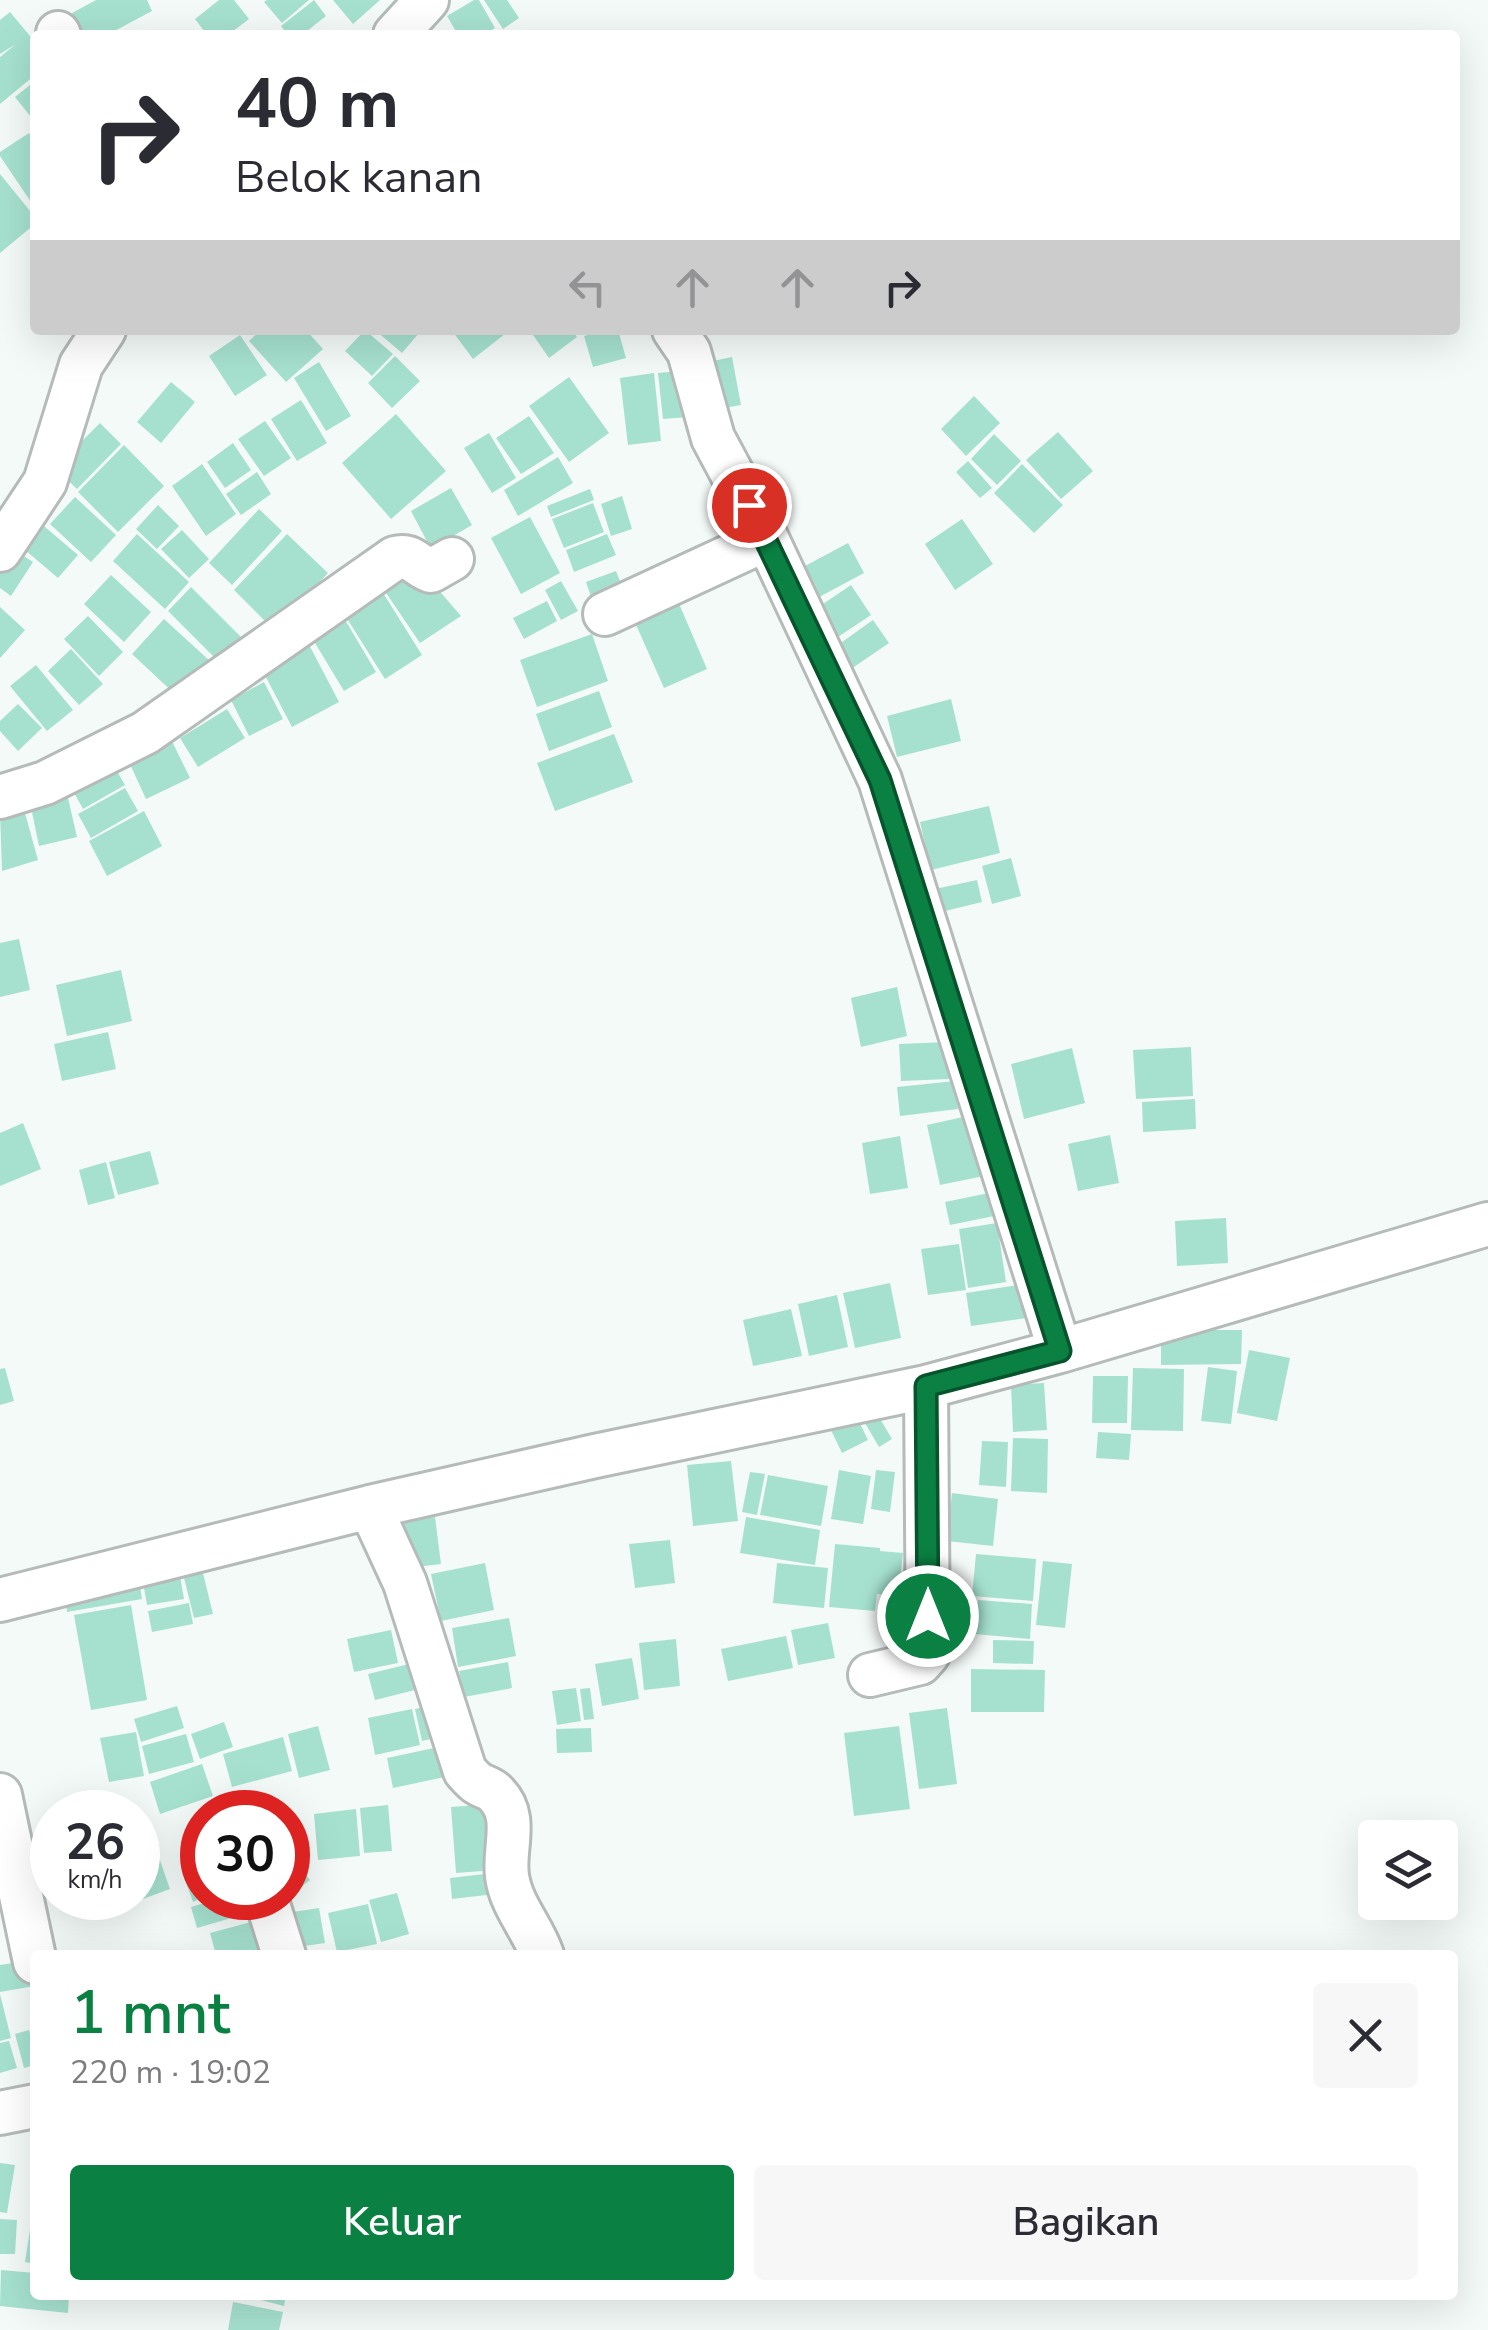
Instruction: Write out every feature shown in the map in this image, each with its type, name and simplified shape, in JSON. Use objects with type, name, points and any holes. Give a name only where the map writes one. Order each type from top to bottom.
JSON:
[{"type":"street","points":[[400,30],[427,0]]},
{"type":"street","points":[[0,550],[45,482],[81,364],[101,335]]},
{"type":"street","points":[[678,335],[690,352],[713,438],[767,539],[880,780],[1060,1351]]},
{"type":"street","points":[[605,614],[767,539]]},
{"type":"street","points":[[0,797],[45,782],[146,733],[395,558],[410,556],[432,571],[452,558]]},
{"type":"street","points":[[0,1600],[370,1507],[926,1386],[1060,1351],[1488,1224]]},
{"type":"street","points":[[870,1675],[920,1663],[928,1654],[926,1386]]},
{"type":"street","points":[[370,1507],[404,1583],[465,1771],[478,1784],[494,1791],[507,1810],[507,1876],[516,1904],[540,1950]]},
{"type":"street","points":[[0,1795],[32,1950]]},
{"type":"street","points":[[273,1920],[282,1950]]},
{"type":"street","points":[[0,2113],[30,2107]]},
{"type":"building","points":[[96,0],[147,0],[152,11],[116,30],[80,30],[72,13]]},
{"type":"building","points":[[219,0],[234,0],[249,19],[235,30],[203,30],[195,19]]},
{"type":"building","points":[[309,0],[282,23],[264,2]]},
{"type":"building","points":[[314,0],[326,16],[308,30],[284,30],[281,26]]},
{"type":"building","points":[[333,0],[380,0],[353,24]]},
{"type":"building","points":[[479,0],[495,28],[455,30],[447,16]]},
{"type":"building","points":[[484,0],[507,0],[519,18],[503,29]]},
{"type":"building","points":[[10,12],[30,36],[30,79],[0,104],[0,57],[16,44],[0,54],[0,20]]},
{"type":"building","points":[[30,85],[30,116],[15,97]]},
{"type":"building","points":[[30,134],[30,201],[0,156],[0,152]]},
{"type":"building","points":[[0,174],[30,211],[30,228],[0,253]]},
{"type":"building","points":[[240,335],[267,375],[235,396],[209,356]]},
{"type":"building","points":[[256,335],[310,335],[323,349],[286,382],[249,341]]},
{"type":"building","points":[[360,335],[371,335],[393,354],[372,376],[345,351]]},
{"type":"building","points":[[381,335],[417,335],[402,353]]},
{"type":"building","points":[[455,335],[504,335],[473,359]]},
{"type":"building","points":[[533,335],[576,335],[577,337],[549,358]]},
{"type":"building","points":[[619,335],[626,358],[593,367],[584,336]]},
{"type":"building","points":[[395,356],[420,381],[392,408],[368,383]]},
{"type":"building","points":[[732,357],[741,405],[712,410],[703,363]]},
{"type":"building","points":[[319,362],[351,416],[326,431],[294,378]]},
{"type":"building","points":[[682,371],[688,417],[663,419],[658,373]]},
{"type":"building","points":[[654,373],[661,441],[628,445],[620,378]]},
{"type":"building","points":[[569,377],[609,433],[569,462],[529,406]]},
{"type":"building","points":[[171,382],[195,402],[161,443],[137,422]]},
{"type":"building","points":[[974,396],[1000,423],[966,456],[941,429]]},
{"type":"building","points":[[301,400],[327,443],[297,461],[271,419]]},
{"type":"building","points":[[396,414],[446,471],[391,519],[342,463]]},
{"type":"building","points":[[529,416],[554,453],[521,474],[496,438]]},
{"type":"building","points":[[265,421],[291,458],[264,476],[238,439]]},
{"type":"building","points":[[100,423],[121,444],[77,489],[55,468]]},
{"type":"building","points":[[1058,432],[1093,471],[1061,499],[1026,460]]},
{"type":"building","points":[[489,433],[516,478],[492,493],[464,448]]},
{"type":"building","points":[[994,434],[1021,461],[997,485],[971,459]]},
{"type":"building","points":[[233,443],[251,470],[225,488],[207,462]]},
{"type":"building","points":[[124,445],[164,486],[118,532],[78,492]]},
{"type":"building","points":[[558,457],[573,483],[518,516],[504,490]]},
{"type":"building","points":[[968,461],[992,488],[980,498],[956,472]]},
{"type":"building","points":[[202,464],[236,514],[206,536],[172,486]]},
{"type":"building","points":[[1022,464],[1063,505],[1034,533],[994,493]]},
{"type":"building","points":[[257,472],[271,494],[241,515],[226,494]]},
{"type":"building","points":[[451,488],[472,525],[431,549],[411,511]]},
{"type":"building","points":[[590,489],[594,500],[551,517],[547,506]]},
{"type":"building","points":[[622,496],[632,529],[611,536],[601,504]]},
{"type":"building","points":[[75,497],[116,535],[91,562],[50,524]]},
{"type":"building","points":[[593,503],[604,532],[564,548],[552,519]]},
{"type":"building","points":[[158,505],[179,526],[157,549],[136,529]]},
{"type":"building","points":[[259,509],[282,531],[232,585],[209,563]]},
{"type":"building","points":[[530,517],[560,573],[521,594],[491,538]]},
{"type":"building","points":[[962,519],[993,564],[955,590],[925,544]]},
{"type":"building","points":[[38,521],[78,555],[58,578],[18,544]]},
{"type":"building","points":[[182,530],[209,559],[189,578],[161,549]]},
{"type":"building","points":[[137,534],[189,582],[165,609],[113,561]]},
{"type":"building","points":[[287,534],[328,573],[274,630],[234,590]]},
{"type":"building","points":[[607,534],[616,555],[574,572],[566,550]]},
{"type":"building","points":[[848,543],[864,573],[808,603],[794,579],[806,572],[817,589],[805,566]]},
{"type":"building","points":[[13,549],[33,562],[11,596],[0,588],[0,569]]},
{"type":"building","points":[[416,564],[461,616],[420,643],[378,581]]},
{"type":"building","points":[[616,571],[625,594],[594,605],[586,582]]},
{"type":"building","points":[[111,575],[151,612],[124,642],[84,604]]},
{"type":"building","points":[[561,581],[578,611],[561,620],[545,590]]},
{"type":"building","points":[[378,585],[422,655],[385,679],[341,609]]},
{"type":"building","points":[[851,585],[871,615],[835,639],[814,610]]},
{"type":"building","points":[[191,587],[244,640],[221,664],[168,611]]},
{"type":"building","points":[[677,599],[707,669],[664,688],[633,618]]},
{"type":"building","points":[[547,601],[557,621],[524,639],[513,618]]},
{"type":"building","points":[[0,607],[25,630],[0,658]]},
{"type":"building","points":[[88,616],[123,652],[99,676],[64,639]]},
{"type":"building","points":[[344,618],[376,672],[344,691],[312,638]]},
{"type":"building","points":[[164,619],[211,662],[179,698],[132,654]]},
{"type":"building","points":[[873,620],[889,643],[851,669],[835,647]]},
{"type":"building","points":[[592,634],[608,681],[537,707],[520,660]]},
{"type":"building","points":[[305,637],[339,702],[292,727],[258,662]]},
{"type":"building","points":[[71,649],[103,684],[79,705],[48,671]]},
{"type":"building","points":[[36,665],[73,710],[47,731],[10,686]]},
{"type":"building","points":[[264,682],[283,719],[249,736],[231,700]]},
{"type":"building","points":[[599,691],[612,727],[549,751],[536,714]]},
{"type":"building","points":[[951,699],[961,741],[897,757],[887,716]]},
{"type":"building","points":[[18,704],[42,728],[18,751],[0,731],[0,721]]},
{"type":"building","points":[[227,709],[245,738],[198,767],[180,738]]},
{"type":"building","points":[[167,731],[190,778],[146,799],[124,751]]},
{"type":"building","points":[[614,734],[633,782],[555,811],[537,763]]},
{"type":"building","points":[[106,752],[125,785],[83,809],[65,776]]},
{"type":"building","points":[[65,785],[77,837],[39,846],[28,793]]},
{"type":"building","points":[[125,788],[138,811],[91,838],[78,814]]},
{"type":"building","points":[[23,806],[38,860],[2,871],[0,812]]},
{"type":"building","points":[[989,806],[1000,853],[931,870],[920,822]]},
{"type":"building","points":[[144,811],[162,846],[107,876],[89,841]]},
{"type":"building","points":[[1011,858],[1021,896],[992,904],[982,866]]},
{"type":"building","points":[[977,880],[982,902],[941,912],[935,889]]},
{"type":"building","points":[[19,939],[30,990],[0,997],[0,943]]},
{"type":"building","points":[[121,970],[132,1021],[67,1036],[56,985]]},
{"type":"building","points":[[897,987],[907,1036],[861,1047],[851,998]]},
{"type":"building","points":[[108,1032],[116,1069],[62,1081],[54,1044]]},
{"type":"building","points":[[947,1042],[949,1079],[901,1081],[899,1044]]},
{"type":"building","points":[[1191,1047],[1193,1096],[1136,1099],[1133,1050]]},
{"type":"building","points":[[1072,1048],[1085,1103],[1024,1119],[1011,1064]]},
{"type":"building","points":[[955,1081],[958,1109],[900,1116],[897,1087]]},
{"type":"building","points":[[1195,1099],[1196,1129],[1143,1132],[1142,1102]]},
{"type":"building","points":[[972,1115],[984,1176],[940,1185],[927,1125]]},
{"type":"building","points":[[23,1123],[41,1169],[0,1186],[0,1133]]},
{"type":"building","points":[[1110,1135],[1119,1183],[1078,1191],[1068,1144]]},
{"type":"building","points":[[900,1136],[908,1188],[870,1194],[862,1143]]},
{"type":"building","points":[[150,1151],[159,1184],[118,1195],[109,1162]]},
{"type":"building","points":[[106,1162],[115,1198],[88,1205],[79,1170]]},
{"type":"building","points":[[989,1193],[994,1216],[950,1225],[945,1202]]},
{"type":"building","points":[[1226,1218],[1228,1263],[1177,1266],[1175,1221]]},
{"type":"building","points":[[997,1223],[1006,1282],[968,1288],[959,1229]]},
{"type":"building","points":[[959,1244],[966,1290],[928,1295],[921,1249]]},
{"type":"building","points":[[890,1283],[901,1338],[855,1348],[843,1293]]},
{"type":"building","points":[[1030,1283],[1034,1317],[971,1326],[966,1293]]},
{"type":"building","points":[[837,1295],[848,1347],[809,1356],[798,1304]]},
{"type":"building","points":[[791,1309],[802,1356],[753,1366],[743,1320]]},
{"type":"building","points":[[1161,1330],[1242,1330],[1241,1364],[1161,1365]]},
{"type":"building","points":[[1249,1350],[1290,1358],[1277,1421],[1237,1413]]},
{"type":"building","points":[[1208,1367],[1237,1371],[1231,1424],[1201,1421]]},
{"type":"building","points":[[5,1368],[14,1401],[0,1405],[0,1369]]},
{"type":"building","points":[[1133,1368],[1184,1369],[1183,1431],[1131,1430]]},
{"type":"building","points":[[1093,1376],[1128,1376],[1127,1423],[1092,1423]]},
{"type":"building","points":[[1044,1383],[1047,1430],[1013,1432],[1011,1385]]},
{"type":"building","points":[[872,1405],[892,1439],[879,1447],[859,1413]]},
{"type":"building","points":[[854,1411],[868,1440],[842,1453],[828,1424]]},
{"type":"building","points":[[1098,1432],[1131,1434],[1129,1460],[1096,1458]]},
{"type":"building","points":[[1013,1438],[1048,1439],[1047,1493],[1011,1491]]},
{"type":"building","points":[[982,1441],[1008,1442],[1006,1487],[979,1485]]},
{"type":"building","points":[[731,1461],[738,1521],[693,1526],[687,1465]]},
{"type":"building","points":[[839,1470],[871,1476],[863,1524],[831,1519]]},
{"type":"building","points":[[876,1470],[895,1472],[890,1512],[871,1509]]},
{"type":"building","points":[[750,1472],[765,1474],[757,1515],[742,1512]]},
{"type":"building","points":[[768,1475],[828,1486],[821,1526],[760,1515]]},
{"type":"building","points":[[952,1493],[998,1499],[993,1546],[947,1541]]},
{"type":"building","points":[[435,1517],[441,1564],[400,1569],[394,1523]]},
{"type":"building","points":[[746,1517],[820,1530],[815,1565],[740,1553]]},
{"type":"building","points":[[670,1540],[675,1583],[635,1588],[629,1544]]},
{"type":"building","points":[[835,1544],[903,1553],[898,1596],[877,1594],[875,1611],[829,1607]]},
{"type":"building","points":[[976,1554],[1036,1559],[1033,1601],[972,1596]]},
{"type":"building","points":[[199,1557],[213,1614],[194,1618],[180,1562]]},
{"type":"building","points":[[1043,1561],[1072,1564],[1065,1628],[1036,1625]]},
{"type":"building","points":[[485,1563],[494,1610],[441,1621],[431,1574]]},
{"type":"building","points":[[777,1563],[828,1568],[824,1608],[773,1603]]},
{"type":"building","points":[[179,1570],[184,1599],[147,1605],[142,1577]]},
{"type":"building","points":[[138,1573],[142,1599],[67,1612],[63,1586]]},
{"type":"building","points":[[978,1600],[1032,1604],[1030,1639],[975,1634]]},
{"type":"building","points":[[189,1603],[193,1624],[152,1632],[148,1611]]},
{"type":"building","points":[[131,1605],[147,1700],[91,1710],[74,1615]]},
{"type":"building","points":[[509,1618],[516,1656],[458,1667],[452,1628]]},
{"type":"building","points":[[828,1623],[835,1658],[798,1665],[791,1630]]},
{"type":"building","points":[[391,1630],[398,1663],[354,1672],[347,1639]]},
{"type":"building","points":[[786,1636],[793,1668],[728,1681],[721,1649]]},
{"type":"building","points":[[676,1639],[680,1686],[644,1690],[639,1643]]},
{"type":"building","points":[[993,1640],[1034,1641],[1033,1664],[993,1663]]},
{"type":"building","points":[[632,1658],[639,1699],[602,1706],[595,1664]]},
{"type":"building","points":[[508,1662],[512,1688],[464,1697],[459,1671]]},
{"type":"building","points":[[409,1664],[415,1690],[375,1700],[368,1674]]},
{"type":"building","points":[[971,1669],[1045,1670],[1044,1712],[971,1712]]},
{"type":"building","points":[[576,1688],[581,1721],[557,1725],[552,1691]]},
{"type":"building","points":[[590,1688],[594,1719],[584,1720],[580,1689]]},
{"type":"building","points":[[437,1704],[444,1736],[422,1741],[415,1709]]},
{"type":"building","points":[[177,1706],[184,1728],[141,1742],[134,1719]]},
{"type":"building","points":[[947,1708],[957,1784],[919,1789],[909,1713]]},
{"type":"building","points":[[412,1709],[420,1745],[375,1755],[368,1718]]},
{"type":"building","points":[[224,1722],[233,1747],[200,1759],[191,1734]]},
{"type":"building","points":[[318,1726],[330,1770],[299,1778],[288,1734]]},
{"type":"building","points":[[899,1726],[910,1809],[854,1816],[844,1733]]},
{"type":"building","points":[[591,1728],[592,1752],[557,1753],[556,1729]]},
{"type":"building","points":[[136,1732],[144,1776],[109,1782],[100,1738]]},
{"type":"building","points":[[186,1734],[194,1762],[149,1774],[142,1746]]},
{"type":"building","points":[[283,1737],[292,1771],[232,1787],[223,1754]]},
{"type":"building","points":[[448,1745],[454,1775],[393,1788],[387,1758]]},
{"type":"building","points":[[202,1764],[211,1790],[180,1790],[180,1807],[160,1814],[160,1790],[152,1790],[150,1782]]},
{"type":"building","points":[[490,1804],[495,1870],[456,1873],[451,1807]]},
{"type":"building","points":[[388,1805],[392,1851],[364,1853],[360,1808]]},
{"type":"building","points":[[356,1809],[360,1856],[318,1860],[314,1814]]},
{"type":"building","points":[[160,1860],[170,1889],[160,1893]]},
{"type":"building","points":[[493,1873],[495,1894],[452,1899],[450,1878]]},
{"type":"building","points":[[397,1893],[409,1934],[381,1942],[369,1900]]},
{"type":"building","points":[[368,1904],[377,1944],[337,1950],[328,1913]]},
{"type":"building","points":[[319,1908],[325,1943],[285,1949],[281,1920],[310,1920],[310,1909]]},
{"type":"building","points":[[195,1920],[224,1920],[197,1928]]},
{"type":"building","points":[[251,1922],[260,1950],[215,1950],[210,1933]]},
{"type":"building","points":[[30,1960],[30,1987],[0,1992],[0,1965]]},
{"type":"building","points":[[0,1994],[11,2038],[0,2041]]},
{"type":"building","points":[[29,2030],[30,2066],[24,2068],[15,2034]]},
{"type":"building","points":[[9,2041],[17,2068],[0,2073],[0,2043]]},
{"type":"building","points":[[0,2163],[15,2165],[7,2213],[0,2212]]},
{"type":"building","points":[[0,2219],[17,2220],[15,2254],[0,2254]]},
{"type":"building","points":[[30,2230],[30,2263],[25,2262]]},
{"type":"building","points":[[1,2270],[30,2273],[30,2300],[69,2300],[68,2313],[0,2306]]},
{"type":"building","points":[[261,2300],[285,2300],[284,2306]]},
{"type":"building","points":[[233,2302],[283,2312],[279,2330],[228,2330]]},
{"type":"route","points":[[749,505],[880,780],[1060,1351],[926,1386],[928,1616]]}]
